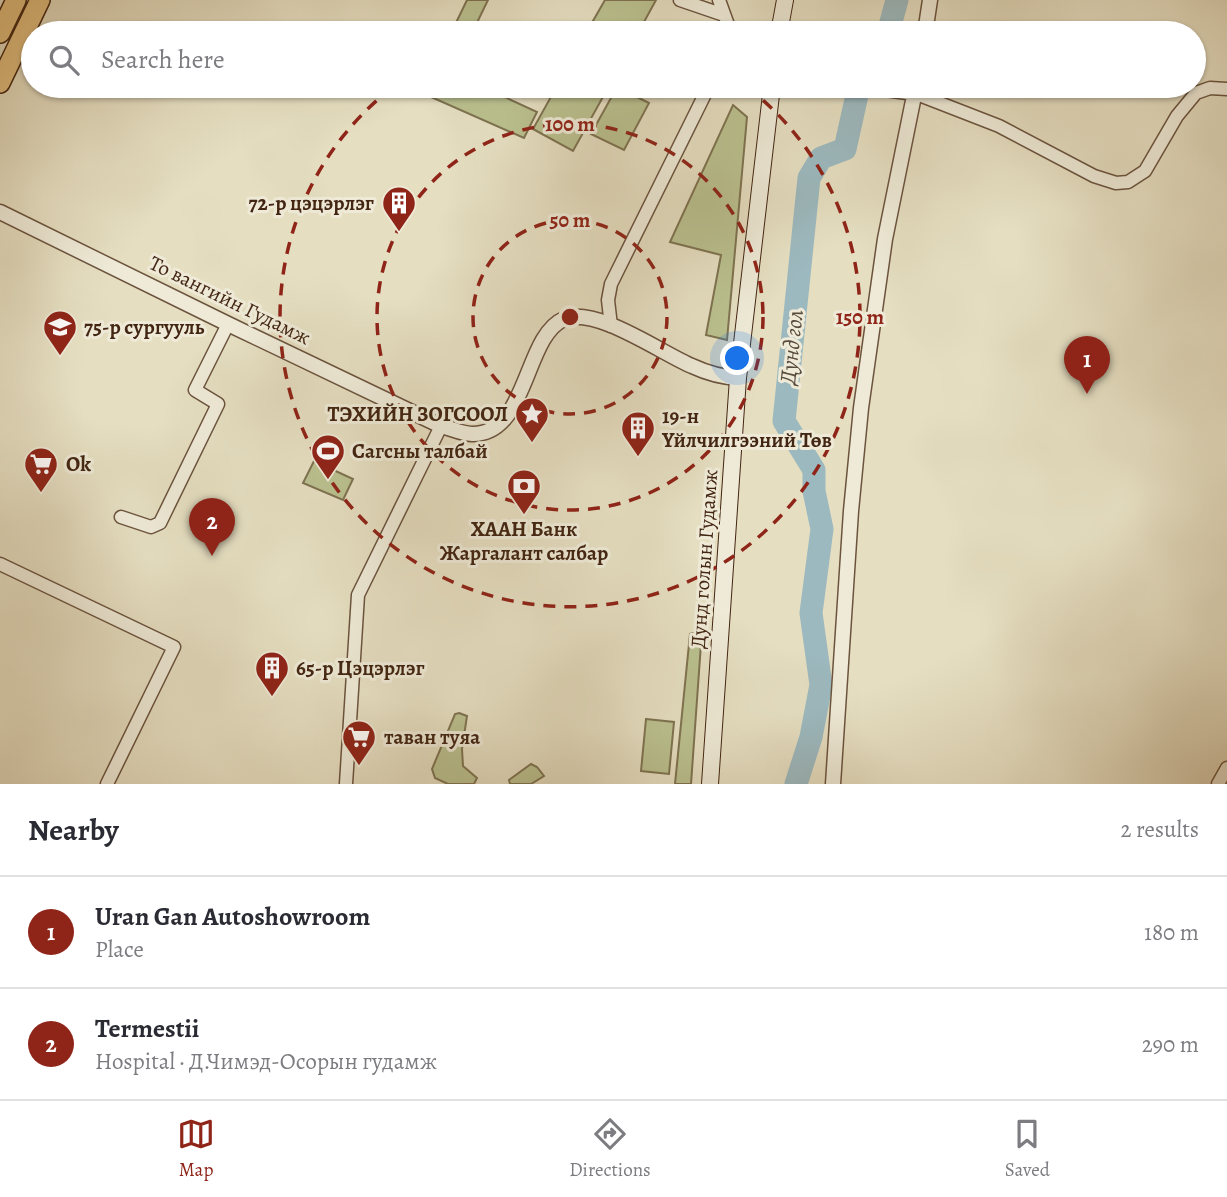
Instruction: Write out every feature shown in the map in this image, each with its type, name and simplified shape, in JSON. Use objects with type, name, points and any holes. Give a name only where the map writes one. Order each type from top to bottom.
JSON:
[{"type":"highway","points":[[0,33],[16,0]]},
{"type":"highway","points":[[30,21],[40,0]]},
{"type":"highway","points":[[0,83],[21,39]]},
{"type":"main road","points":[[781,21],[785,0]]},
{"type":"main road","name":"Дунд голын Гудамж","points":[[710,784],[738,378],[771,98]]},
{"type":"street","points":[[680,0],[724,15]]},
{"type":"street","points":[[719,0],[726,21]]},
{"type":"street","points":[[927,21],[930,0]]},
{"type":"street","points":[[1206,89],[1227,89]]},
{"type":"street","points":[[611,326],[608,300],[611,284],[703,98]]},
{"type":"street","points":[[833,784],[851,511],[861,408],[909,98]]},
{"type":"street","points":[[930,98],[999,126],[1094,176],[1116,183],[1128,182],[1145,171],[1177,116],[1192,98]]},
{"type":"street","name":"То вангийн Гудамж","points":[[0,212],[441,426],[471,434],[488,432],[502,422],[521,390],[547,333],[564,319],[588,317],[691,366],[723,377],[738,378]]},
{"type":"street","points":[[121,517],[151,527],[160,523],[218,404],[195,390],[228,324]]},
{"type":"street","points":[[345,784],[359,595],[441,426]]},
{"type":"street","points":[[0,564],[174,647],[107,784]]},
{"type":"street","points":[[1218,784],[1227,768]]},
{"type":"green space","points":[[467,0],[488,0],[478,21],[457,21]]},
{"type":"green space","points":[[605,0],[656,0],[645,21],[593,21]]},
{"type":"green space","points":[[433,98],[507,98],[537,112],[524,138]]},
{"type":"green space","points":[[550,98],[602,98],[573,151],[533,129]]},
{"type":"green space","points":[[611,98],[639,98],[649,103],[624,150],[591,134]]},
{"type":"green space","points":[[733,105],[747,117],[727,340],[706,335],[721,255],[670,242]]},
{"type":"green space","name":"Сагсны талбай","points":[[314,461],[353,479],[343,500],[303,483]]},
{"type":"green space","points":[[702,630],[691,784],[675,784],[690,634]]},
{"type":"green space","points":[[455,714],[467,716],[462,749],[463,766],[477,778],[474,784],[448,784],[435,778],[432,769]]},
{"type":"green space","points":[[646,719],[674,722],[669,774],[641,771]]},
{"type":"green space","points":[[531,764],[544,776],[531,784],[510,784],[509,780]]},
{"type":"waterway","name":"Дунд гол","points":[[891,21],[897,0]]},
{"type":"waterway","name":"Дунд гол","points":[[796,784],[811,737],[821,685],[811,613],[822,529],[814,491],[814,470],[784,421],[809,178],[821,158],[845,149],[856,98]]},
{"type":"place","name":"72-р цэцэрлэг","points":[[399,233]]},
{"type":"place","name":"75-р сургууль","points":[[60,357]]},
{"type":"place","name":"Uran Gan Autoshowroom","points":[[1087,394]]},
{"type":"place","name":"ТЭХИЙН ЗОГСООЛ","points":[[532,444]]},
{"type":"place","name":"19-н Үйлчилгээний Төв","points":[[638,458]]},
{"type":"place","name":"Сагсны талбай","points":[[328,481]]},
{"type":"place","name":"Ok","points":[[41,494]]},
{"type":"place","name":"ХААН Банк Жаргалант салбар","points":[[524,516]]},
{"type":"place","name":"Termestii","points":[[212,556]]},
{"type":"place","name":"65-р Цэцэрлэг","points":[[272,698]]},
{"type":"place","name":"таван туяа","points":[[359,767]]}]
